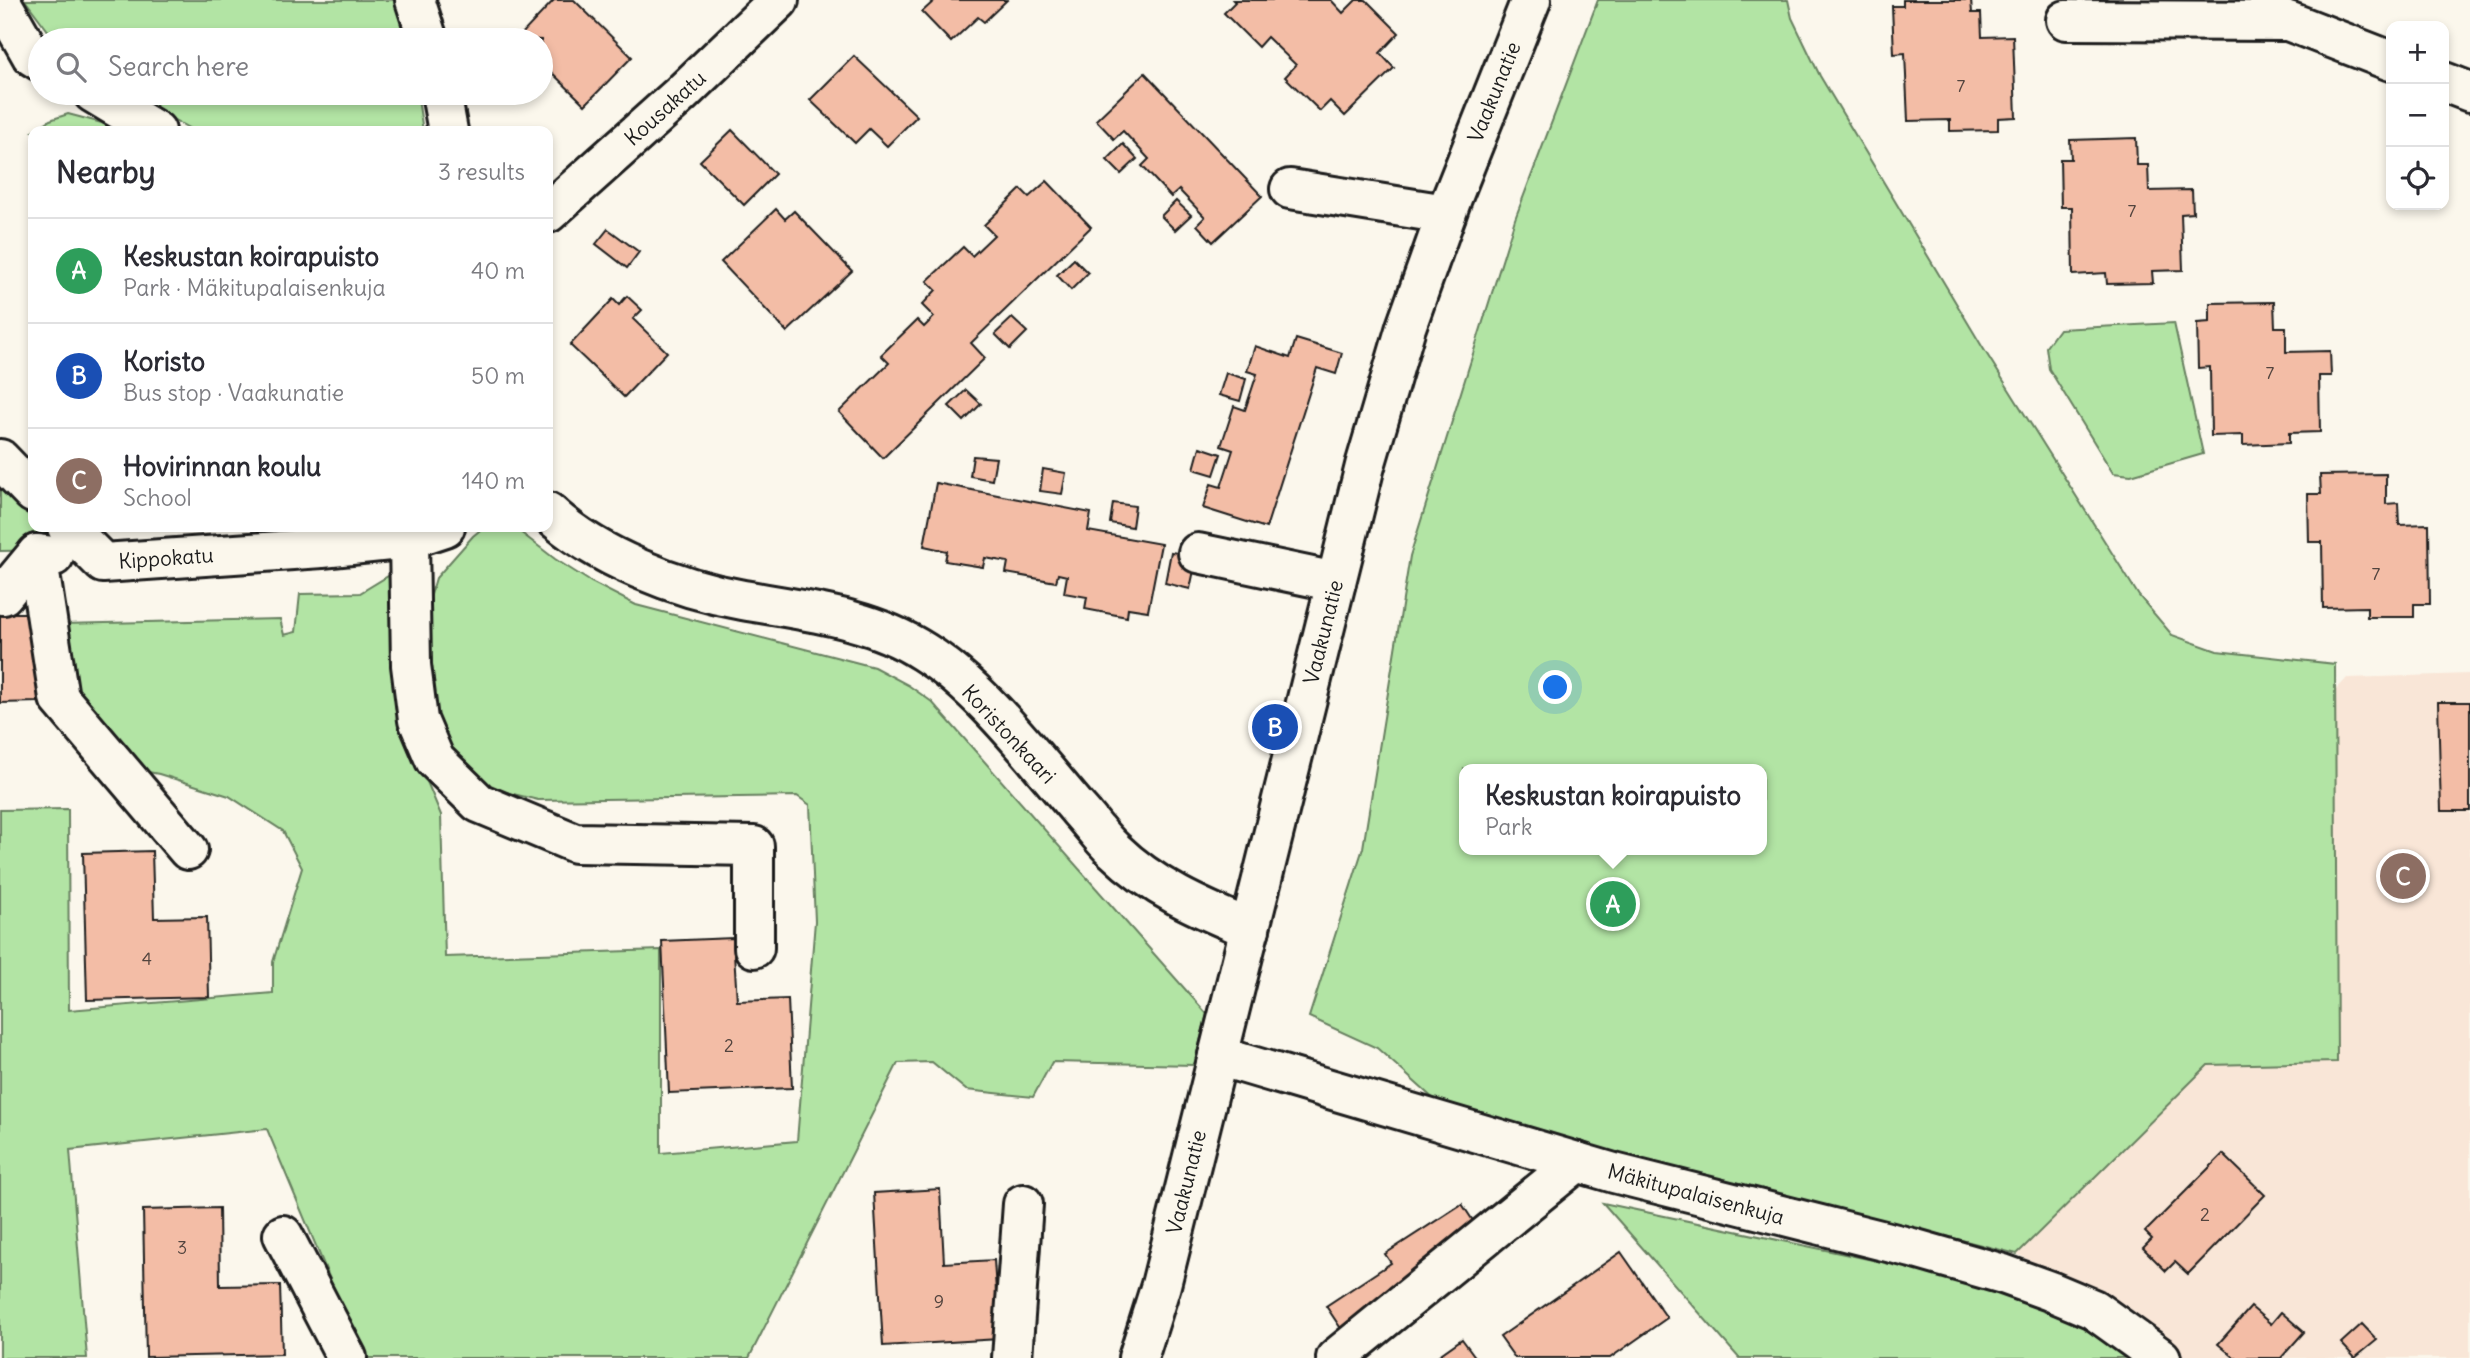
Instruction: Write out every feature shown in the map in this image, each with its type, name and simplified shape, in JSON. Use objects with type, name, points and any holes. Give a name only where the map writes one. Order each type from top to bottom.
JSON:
[{"type":"street","points":[[0,0],[28,49]]},
{"type":"street","points":[[415,0],[424,28]]},
{"type":"street","name":"Kousakatu","points":[[553,209],[681,94],[779,0]]},
{"type":"street","name":"Vaakunatie","points":[[1138,1358],[1160,1284],[1365,466],[1402,339],[1446,214],[1531,0]]},
{"type":"street","points":[[2066,19],[2288,21],[2386,59]]},
{"type":"street","points":[[2449,84],[2470,92]]},
{"type":"street","points":[[113,105],[148,126]]},
{"type":"street","points":[[443,105],[446,126]]},
{"type":"street","points":[[1290,189],[1446,214]]},
{"type":"street","points":[[0,459],[28,488]]},
{"type":"street","name":"Koristonkaari","points":[[553,516],[593,545],[646,571],[740,600],[864,623],[924,652],[975,692],[1113,849],[1148,879],[1189,903],[1250,929]]},
{"type":"street","name":"Kippokatu","points":[[72,532],[103,563],[322,548],[407,533]]},
{"type":"street","points":[[407,533],[411,665],[418,720],[435,760],[479,803],[575,843],[754,846],[754,948]]},
{"type":"street","points":[[1198,553],[1336,582]]},
{"type":"street","points":[[37,554],[103,563]]},
{"type":"street","points":[[3,596],[37,554]]},
{"type":"street","points":[[37,554],[59,698],[188,850]]},
{"type":"street","name":"Mäkitupalaisenkuja","points":[[1218,1056],[1577,1162],[2003,1274],[2093,1309],[2161,1358]]},
{"type":"street","points":[[1336,1358],[1577,1162]]},
{"type":"street","points":[[1012,1358],[1023,1204]]},
{"type":"street","points":[[283,1234],[347,1358]]},
{"type":"shaded area","points":[[2470,674],[2470,1358],[2178,1358],[2095,1293],[2017,1254],[2208,1065],[2337,1062],[2335,691],[2347,678]]},
{"type":"green space","points":[[25,0],[396,0],[403,28],[46,28]]},
{"type":"green space","points":[[1598,0],[1788,0],[1792,18],[1820,76],[1983,348],[2139,596],[2172,635],[2217,651],[2335,664],[2337,1062],[2208,1065],[2017,1254],[1446,1110],[1377,1048],[1309,1017],[1363,848],[1410,556],[1515,219]]},
{"type":"green space","points":[[148,105],[419,105],[422,126],[185,126]]},
{"type":"green space","points":[[68,114],[108,126],[41,126]]},
{"type":"green space","points":[[2174,323],[2203,454],[2131,475],[2113,473],[2049,369],[2046,347],[2059,329]]},
{"type":"green space","points":[[0,484],[28,515],[28,532],[45,532],[61,550],[0,551]]},
{"type":"green space","points":[[478,532],[520,532],[591,582],[636,605],[874,667],[908,685],[932,702],[1207,1014],[1194,1065],[1052,1062],[1033,1097],[966,1090],[932,1062],[898,1063],[749,1358],[363,1358],[267,1129],[70,1150],[87,1358],[0,1358],[0,810],[68,809],[69,1010],[273,993],[273,962],[302,868],[283,831],[229,796],[159,774],[116,766],[66,732],[63,624],[280,619],[284,635],[296,632],[300,594],[360,593],[398,570],[415,753],[441,815],[445,957],[661,950],[661,1153],[797,1141],[815,921],[810,805],[797,796],[538,800],[481,786],[435,748],[425,615],[436,578]]},
{"type":"green space","points":[[1603,1203],[2000,1287],[2073,1315],[2132,1358],[1739,1358]]},
{"type":"building","points":[[554,0],[574,0],[632,57],[585,105],[553,74],[553,28],[527,28]]},
{"type":"building","points":[[935,0],[1007,0],[984,22],[978,17],[951,42],[922,12]]},
{"type":"building","points":[[1233,0],[1331,0],[1343,13],[1356,0],[1366,0],[1399,33],[1380,53],[1394,68],[1345,116],[1330,101],[1320,111],[1285,77],[1296,65],[1267,37],[1258,47],[1224,13],[1235,2]]},
{"type":"building","points":[[1903,0],[1971,0],[1972,13],[1981,13],[1982,37],[2013,36],[2016,117],[1998,118],[1998,130],[1950,131],[1950,120],[1908,121],[1905,53],[1894,54],[1892,6],[1903,6]]},
{"type":"building","points":[[854,56],[917,116],[887,146],[869,129],[855,143],[810,100]]},
{"type":"building","points":[[1145,73],[1262,196],[1213,242],[1197,225],[1205,217],[1179,190],[1171,197],[1142,166],[1149,159],[1123,131],[1114,139],[1096,120]]},
{"type":"building","points":[[732,130],[775,174],[744,205],[700,161]]},
{"type":"building","points":[[2136,138],[2137,165],[2148,165],[2149,191],[2192,190],[2193,213],[2181,214],[2183,270],[2152,271],[2153,283],[2107,284],[2106,273],[2073,275],[2072,207],[2061,207],[2060,159],[2071,159],[2070,140]]},
{"type":"building","points":[[1123,144],[1137,159],[1121,174],[1107,160]]},
{"type":"building","points":[[1047,181],[1091,227],[971,343],[985,358],[883,458],[839,412],[889,363],[881,355],[917,320],[924,327],[934,317],[922,305],[936,290],[927,281],[963,247],[972,256],[994,235],[984,225],[1021,189],[1029,197]]},
{"type":"building","points":[[1176,201],[1191,215],[1175,230],[1161,216]]},
{"type":"building","points":[[776,209],[785,219],[794,211],[852,271],[787,332],[721,262]]},
{"type":"building","points":[[608,229],[639,252],[627,268],[596,244]]},
{"type":"building","points":[[1074,259],[1088,273],[1071,290],[1057,275]]},
{"type":"building","points":[[627,296],[642,310],[633,319],[667,352],[624,397],[570,345],[613,299],[619,305]]},
{"type":"building","points":[[2274,302],[2275,327],[2286,327],[2286,352],[2330,351],[2331,376],[2319,376],[2320,432],[2289,433],[2289,443],[2243,445],[2243,435],[2211,436],[2210,367],[2198,368],[2197,323],[2210,322],[2210,303]]},
{"type":"building","points":[[1012,318],[1027,332],[1010,349],[995,334]]},
{"type":"building","points":[[1296,339],[1342,353],[1336,374],[1317,368],[1266,528],[1203,508],[1211,484],[1221,487],[1233,450],[1221,446],[1234,406],[1245,410],[1257,374],[1247,371],[1255,346],[1290,358]]},
{"type":"building","points":[[1226,373],[1246,379],[1240,401],[1219,395]]},
{"type":"building","points":[[966,390],[981,404],[964,421],[949,406]]},
{"type":"building","points":[[1200,447],[1221,454],[1214,475],[1194,469]]},
{"type":"building","points":[[973,456],[996,458],[992,480],[970,476]]},
{"type":"building","points":[[1043,469],[1066,473],[1062,494],[1040,491]]},
{"type":"building","points":[[2386,474],[2386,504],[2398,503],[2399,525],[2429,524],[2430,604],[2414,604],[2414,617],[2367,617],[2367,607],[2323,608],[2322,542],[2309,542],[2308,494],[2321,494],[2320,475]]},
{"type":"building","points":[[936,483],[1091,513],[1088,531],[1161,544],[1148,611],[1128,608],[1127,617],[1085,609],[1087,597],[1064,593],[1067,576],[1058,574],[1056,582],[1006,573],[1008,562],[985,558],[983,567],[945,561],[947,551],[924,546]]},
{"type":"building","points":[[1113,503],[1135,506],[1132,527],[1110,523]]},
{"type":"building","points":[[1171,552],[1197,556],[1190,589],[1165,583]]},
{"type":"building","points":[[0,613],[37,613],[38,702],[0,703]]},
{"type":"building","points":[[2438,702],[2470,702],[2470,811],[2441,811]]},
{"type":"building","points":[[152,851],[154,918],[207,917],[209,997],[87,1000],[83,853]]},
{"type":"building","points":[[733,938],[737,1001],[788,999],[792,1088],[669,1093],[662,941]]},
{"type":"building","points":[[2223,1154],[2265,1195],[2188,1274],[2175,1262],[2166,1271],[2143,1248],[2152,1239],[2145,1232]]},
{"type":"building","points":[[940,1189],[944,1263],[994,1260],[999,1339],[883,1346],[874,1193]]},
{"type":"building","points":[[1462,1204],[1483,1236],[1348,1339],[1326,1306],[1391,1263],[1385,1254]]},
{"type":"building","points":[[219,1208],[220,1286],[280,1285],[282,1354],[146,1357],[143,1210]]},
{"type":"building","points":[[1621,1252],[1667,1318],[1610,1358],[1515,1358],[1500,1337]]},
{"type":"building","points":[[2251,1307],[2271,1324],[2281,1312],[2304,1332],[2281,1358],[2235,1358],[2218,1344]]},
{"type":"building","points":[[2362,1324],[2377,1340],[2355,1358],[2341,1343]]},
{"type":"building","points":[[1462,1339],[1476,1358],[1435,1358]]},
{"type":"place","name":"Koristo","points":[[1275,727]]},
{"type":"place","name":"Hovirinnan koulu","points":[[2403,876]]},
{"type":"place","name":"Keskustan koirapuisto","points":[[1613,904]]}]
